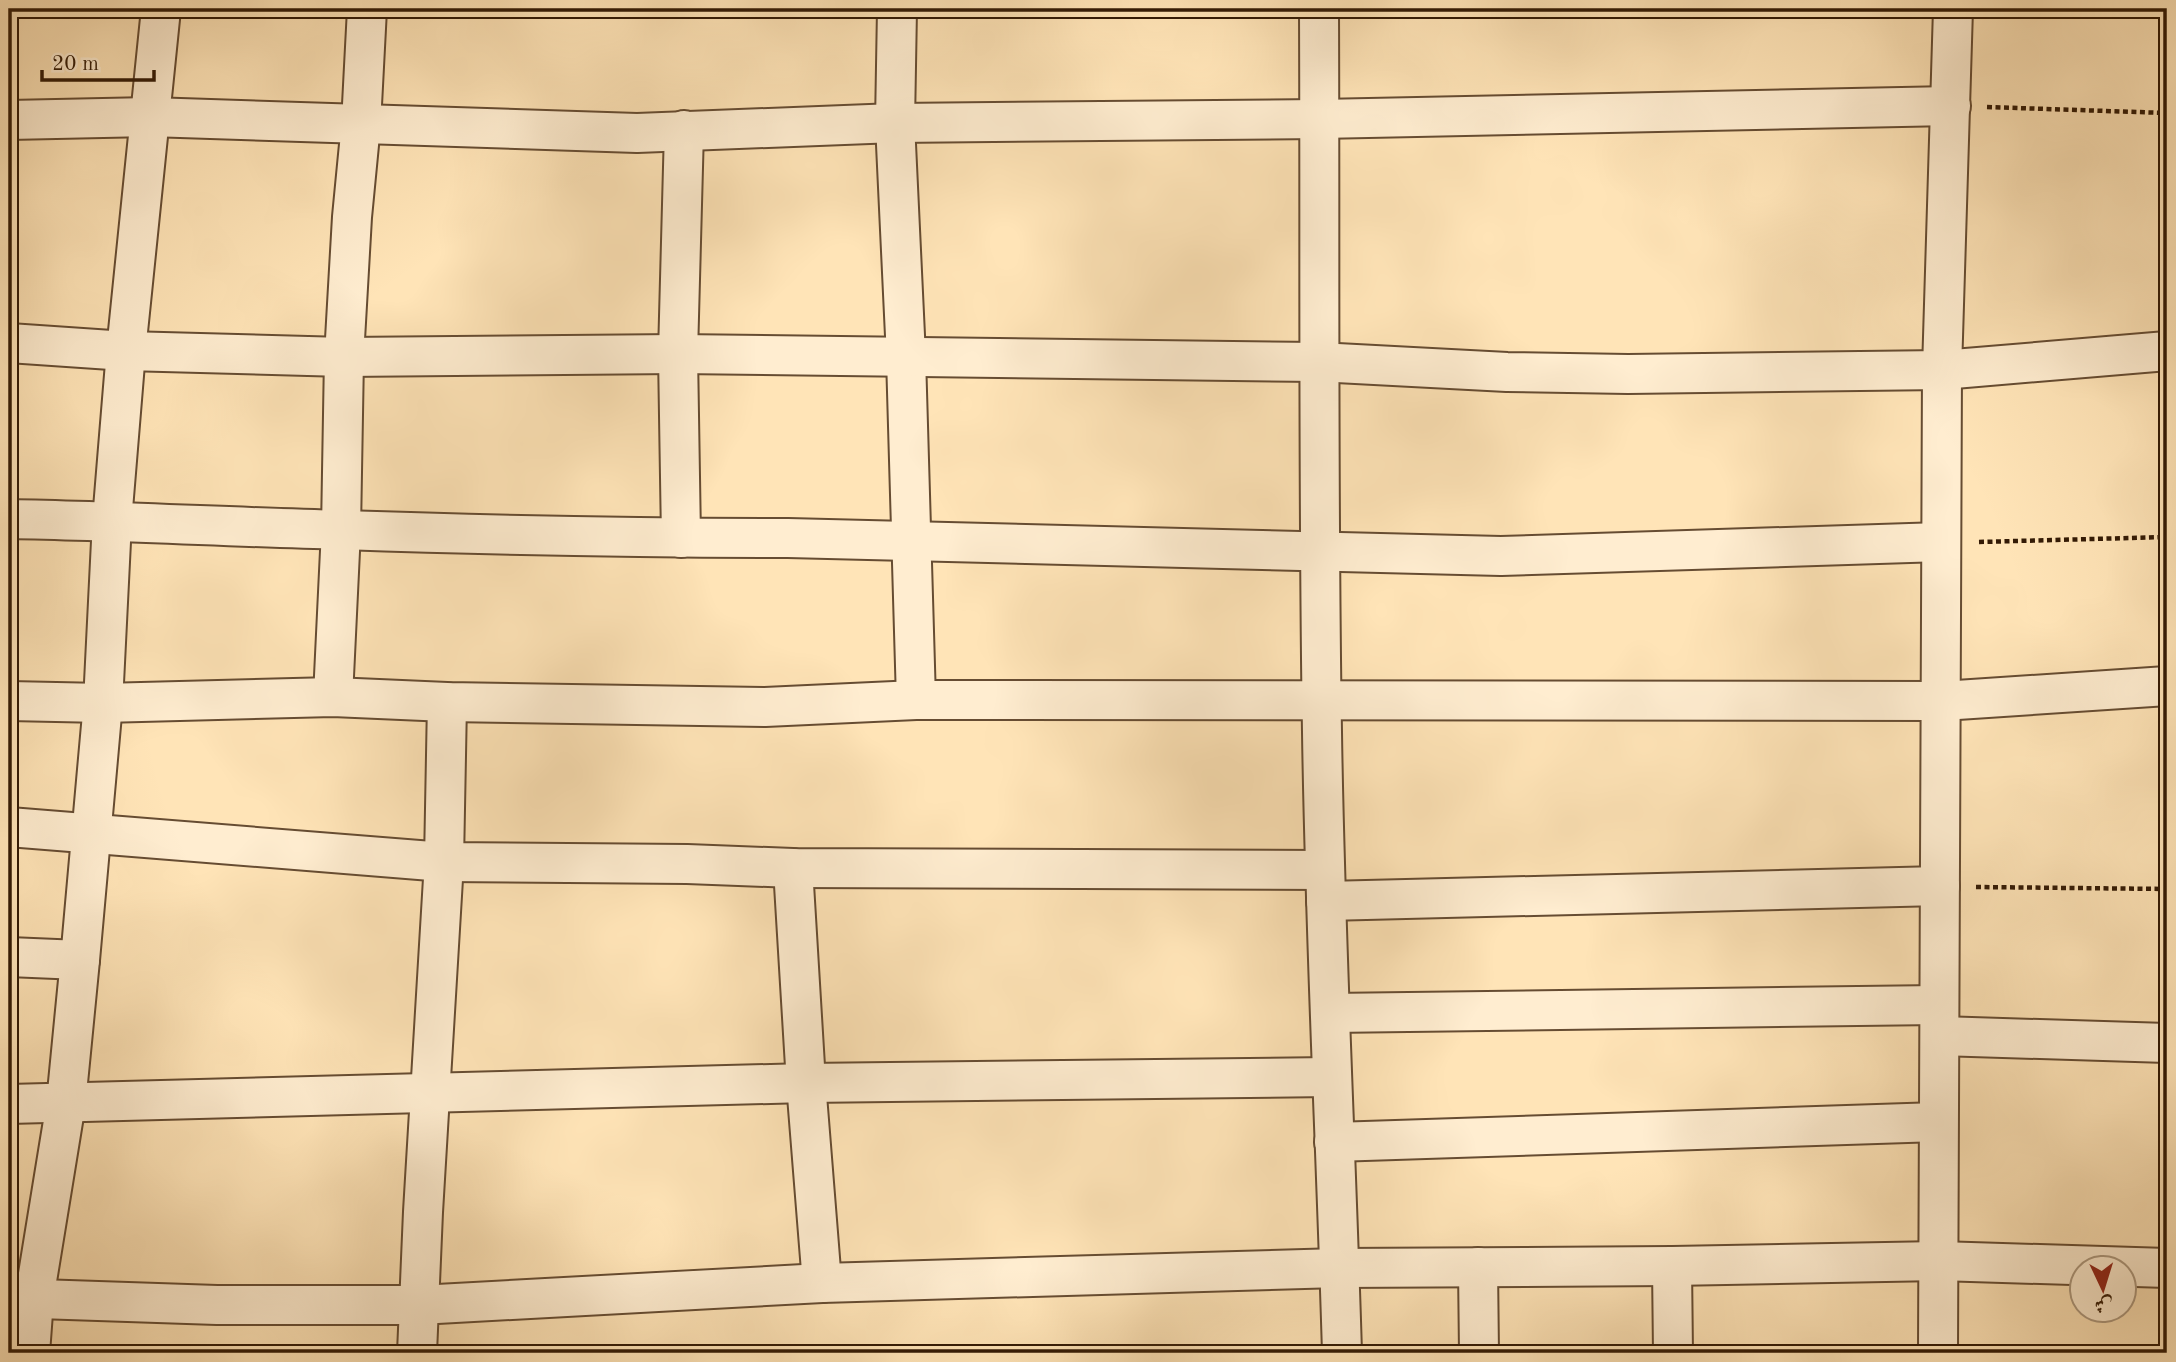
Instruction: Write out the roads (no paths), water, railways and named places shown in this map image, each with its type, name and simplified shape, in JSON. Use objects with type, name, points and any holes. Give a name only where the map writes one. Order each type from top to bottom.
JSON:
[{"type":"street","points":[[30,1353],[21,1298],[66,1103],[103,703],[126,351],[160,9]]},
{"type":"street","points":[[333,697],[341,530],[344,357],[368,9]]},
{"type":"street","points":[[897,9],[895,123],[906,357],[916,700]]},
{"type":"street","points":[[1319,9],[1318,362],[1325,885],[1342,1353]]},
{"type":"street","points":[[1938,1353],[1942,370],[1953,9]]},
{"type":"street","points":[[9,120],[150,117],[637,133],[895,123],[1320,119],[1951,106]]},
{"type":"street","points":[[681,538],[678,354],[684,130]]},
{"type":"street","points":[[9,343],[126,351],[344,357],[678,354],[1318,362],[1561,373],[1942,370],[2167,351]]},
{"type":"street","points":[[9,519],[341,530],[1502,556],[1941,542]]},
{"type":"street","points":[[9,701],[103,703],[333,697],[447,702],[765,707],[916,700],[1942,701],[2167,686]]},
{"type":"street","points":[[417,1353],[444,862],[447,702]]},
{"type":"street","points":[[9,827],[444,862],[687,864],[1325,885],[1940,886]]},
{"type":"street","points":[[793,868],[822,1283]]},
{"type":"street","points":[[9,957],[80,960]]},
{"type":"street","points":[[1330,1013],[1939,1021],[2167,1043]]},
{"type":"street","points":[[9,1104],[806,1083],[1331,1077]]},
{"type":"street","points":[[1334,1142],[1938,1122]]},
{"type":"street","points":[[21,1298],[217,1305],[419,1305],[822,1283],[1339,1268],[1939,1261],[2167,1268]]},
{"type":"street","points":[[1672,1266],[1673,1353]]},
{"type":"street","points":[[1478,1267],[1479,1353]]}]
